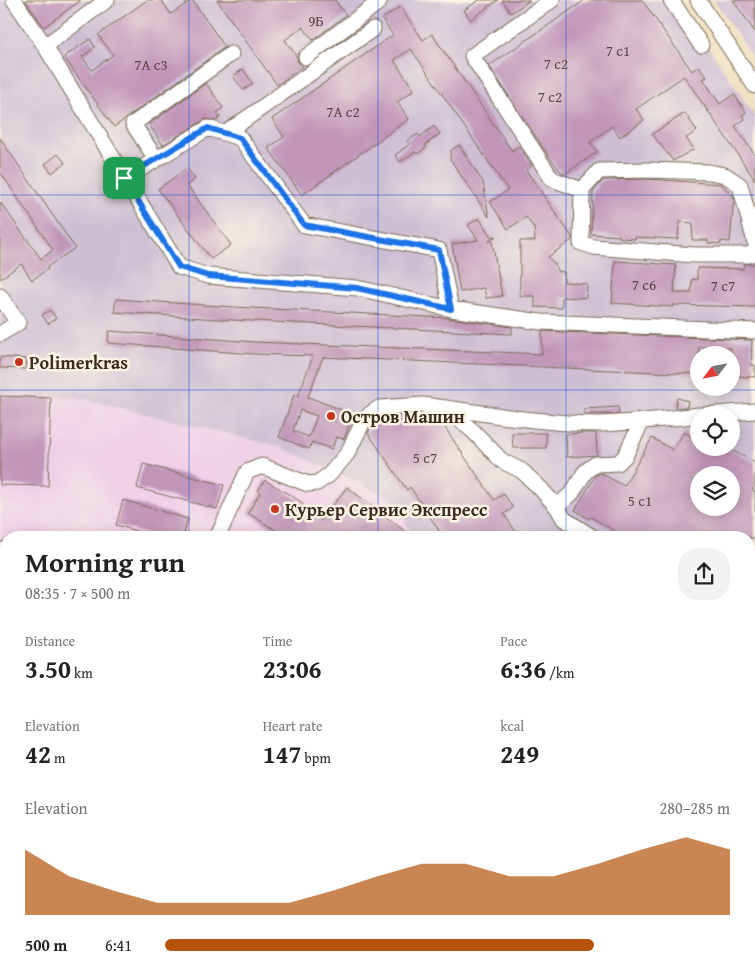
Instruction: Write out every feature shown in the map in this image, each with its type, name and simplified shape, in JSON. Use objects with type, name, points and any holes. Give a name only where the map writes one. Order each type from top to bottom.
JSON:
[{"type":"street","points":[[14,0],[45,46],[179,267],[208,276],[357,288],[451,309],[541,322],[755,331]]},
{"type":"street","points":[[45,46],[107,0]]},
{"type":"street","points":[[552,0],[472,56],[552,179],[582,190]]},
{"type":"street","points":[[671,0],[701,45]]},
{"type":"street","points":[[698,0],[753,80]]},
{"type":"street","points":[[306,57],[380,1]]},
{"type":"street","points":[[226,133],[374,29]]},
{"type":"street","points":[[156,159],[134,124],[231,54]]},
{"type":"street","points":[[124,178],[208,128],[240,138],[304,225],[439,250],[451,309]]},
{"type":"street","points":[[755,242],[740,185],[725,175],[709,172],[647,170],[599,172],[582,190],[581,243],[594,247],[694,255],[748,255],[755,252]]},
{"type":"street","points":[[0,296],[18,323],[0,334]]},
{"type":"street","points":[[219,531],[248,472],[262,466],[308,484],[317,483],[329,475],[347,454],[363,422],[379,408],[423,405],[558,422],[599,424],[690,416]]},
{"type":"street","points":[[446,408],[473,431],[502,461],[522,471],[541,489],[564,519],[583,531]]},
{"type":"street","points":[[740,411],[755,410]]},
{"type":"street","points":[[557,508],[572,493],[585,472],[590,468],[596,464],[618,463],[625,456],[642,421]]},
{"type":"shaded area","points":[[0,0],[678,0],[755,117],[755,531],[411,531],[390,497],[281,447],[76,397],[0,393]]},
{"type":"shaded area","points":[[714,0],[755,0],[755,61]]},
{"type":"shaded area","points":[[0,393],[76,397],[281,447],[390,497],[411,531],[0,531]]},
{"type":"building","points":[[25,0],[81,0],[44,27]]},
{"type":"building","points":[[147,0],[161,0],[171,14],[192,0],[225,47],[114,127],[64,57],[90,39],[95,47],[82,57],[92,70],[113,55],[98,35]]},
{"type":"building","points":[[217,0],[335,0],[346,15],[313,40],[303,27],[285,40],[297,57],[298,62],[303,66],[277,85]]},
{"type":"building","points":[[479,0],[498,0],[470,20],[464,10]]},
{"type":"building","points":[[502,0],[530,0],[511,13]]},
{"type":"building","points":[[585,0],[642,0],[692,71],[699,66],[707,77],[703,79],[720,104],[734,94],[746,112],[742,115],[745,119],[735,126],[755,155],[755,180],[684,76],[636,109],[644,120],[620,137],[612,126],[590,142],[597,152],[565,174],[561,172],[489,66]]},
{"type":"building","points":[[733,0],[755,0],[755,32]]},
{"type":"building","points":[[400,7],[423,40],[432,34],[512,151],[519,146],[532,166],[526,170],[572,237],[572,240],[548,257],[555,264],[557,271],[564,272],[564,282],[587,284],[586,298],[562,297],[562,308],[535,307],[535,296],[520,296],[520,241],[535,241],[534,228],[526,217],[508,229],[490,202],[508,190],[411,49],[394,60],[414,90],[397,102],[409,119],[302,195],[268,148],[284,137],[272,119],[393,35],[382,19]]},
{"type":"building","points":[[243,69],[253,84],[243,90],[233,76]]},
{"type":"building","points":[[206,83],[223,108],[217,113],[220,117],[216,121],[204,120],[163,145],[149,124]]},
{"type":"building","points":[[685,113],[697,131],[686,138],[694,149],[673,161],[652,134]]},
{"type":"building","points":[[434,126],[440,134],[425,145],[427,147],[417,154],[415,152],[400,162],[395,155],[410,144],[407,141],[418,134],[420,137]]},
{"type":"building","points":[[0,138],[75,248],[32,280],[21,264],[0,279],[0,202],[41,259],[53,250],[0,172]]},
{"type":"building","points":[[459,145],[483,182],[489,217],[450,159],[451,150]]},
{"type":"building","points":[[58,154],[65,163],[52,173],[45,164]]},
{"type":"building","points":[[187,168],[195,179],[187,185],[231,245],[211,259],[158,189]]},
{"type":"building","points":[[647,179],[721,184],[734,197],[730,242],[721,241],[721,244],[708,243],[708,240],[692,240],[693,223],[679,222],[678,239],[635,237],[635,239],[591,234],[593,192],[603,180]]},
{"type":"building","points":[[479,218],[491,237],[496,236],[489,241],[492,241],[502,296],[486,298],[484,288],[460,292],[452,244],[478,240],[468,225]]},
{"type":"building","points":[[615,261],[676,265],[674,293],[691,293],[692,279],[697,280],[697,268],[743,269],[744,264],[755,264],[755,307],[673,305],[673,307],[612,303]]},
{"type":"building","points":[[116,299],[448,318],[512,327],[512,334],[114,312]]},
{"type":"building","points":[[50,310],[56,318],[48,324],[42,315]]},
{"type":"building","points":[[109,331],[254,342],[542,354],[542,331],[752,340],[751,365],[755,365],[755,377],[740,376],[740,346],[690,346],[690,374],[323,357],[308,397],[342,410],[341,412],[346,417],[344,423],[349,425],[344,439],[336,437],[332,449],[312,442],[309,449],[279,437],[294,395],[298,396],[313,356],[254,354],[108,343]],"holes":[[[300,410],[317,416],[309,437],[293,431]]]},
{"type":"building","points":[[0,357],[27,359],[26,369],[0,368]]},
{"type":"building","points":[[0,396],[51,398],[48,486],[0,485]]},
{"type":"building","points":[[677,398],[688,401],[687,407],[675,408]]},
{"type":"building","points":[[618,407],[619,414],[584,414],[584,409]]},
{"type":"building","points":[[415,415],[437,416],[494,500],[504,494],[513,508],[504,514],[515,531],[439,531],[410,487],[407,490],[368,433],[371,427],[381,418],[386,426],[400,416],[406,421]]},
{"type":"building","points":[[684,432],[690,436],[690,456],[740,455],[755,463],[755,485],[752,490],[755,492],[755,531],[614,531],[575,510],[596,475],[601,473],[624,486],[652,438],[673,450]]},
{"type":"building","points":[[512,433],[546,433],[546,448],[513,448]]},
{"type":"building","points":[[596,433],[597,455],[567,457],[566,434]]},
{"type":"building","points":[[143,464],[224,485],[217,509],[137,488]]},
{"type":"building","points":[[265,480],[303,503],[300,508],[321,521],[347,487],[405,531],[277,531],[248,513],[260,493],[258,491]]},
{"type":"building","points":[[123,500],[188,519],[185,531],[136,531],[116,525]]},
{"type":"place","name":"Polimerkras","points":[[19,362]]},
{"type":"place","name":"Остров Машин","points":[[331,416]]},
{"type":"place","name":"Курьер Сервис Экспресс","points":[[275,509]]},
{"type":"route","points":[[208,128],[240,138],[304,225],[439,250],[451,309],[357,288],[208,276],[179,267],[124,178],[208,128]]}]
